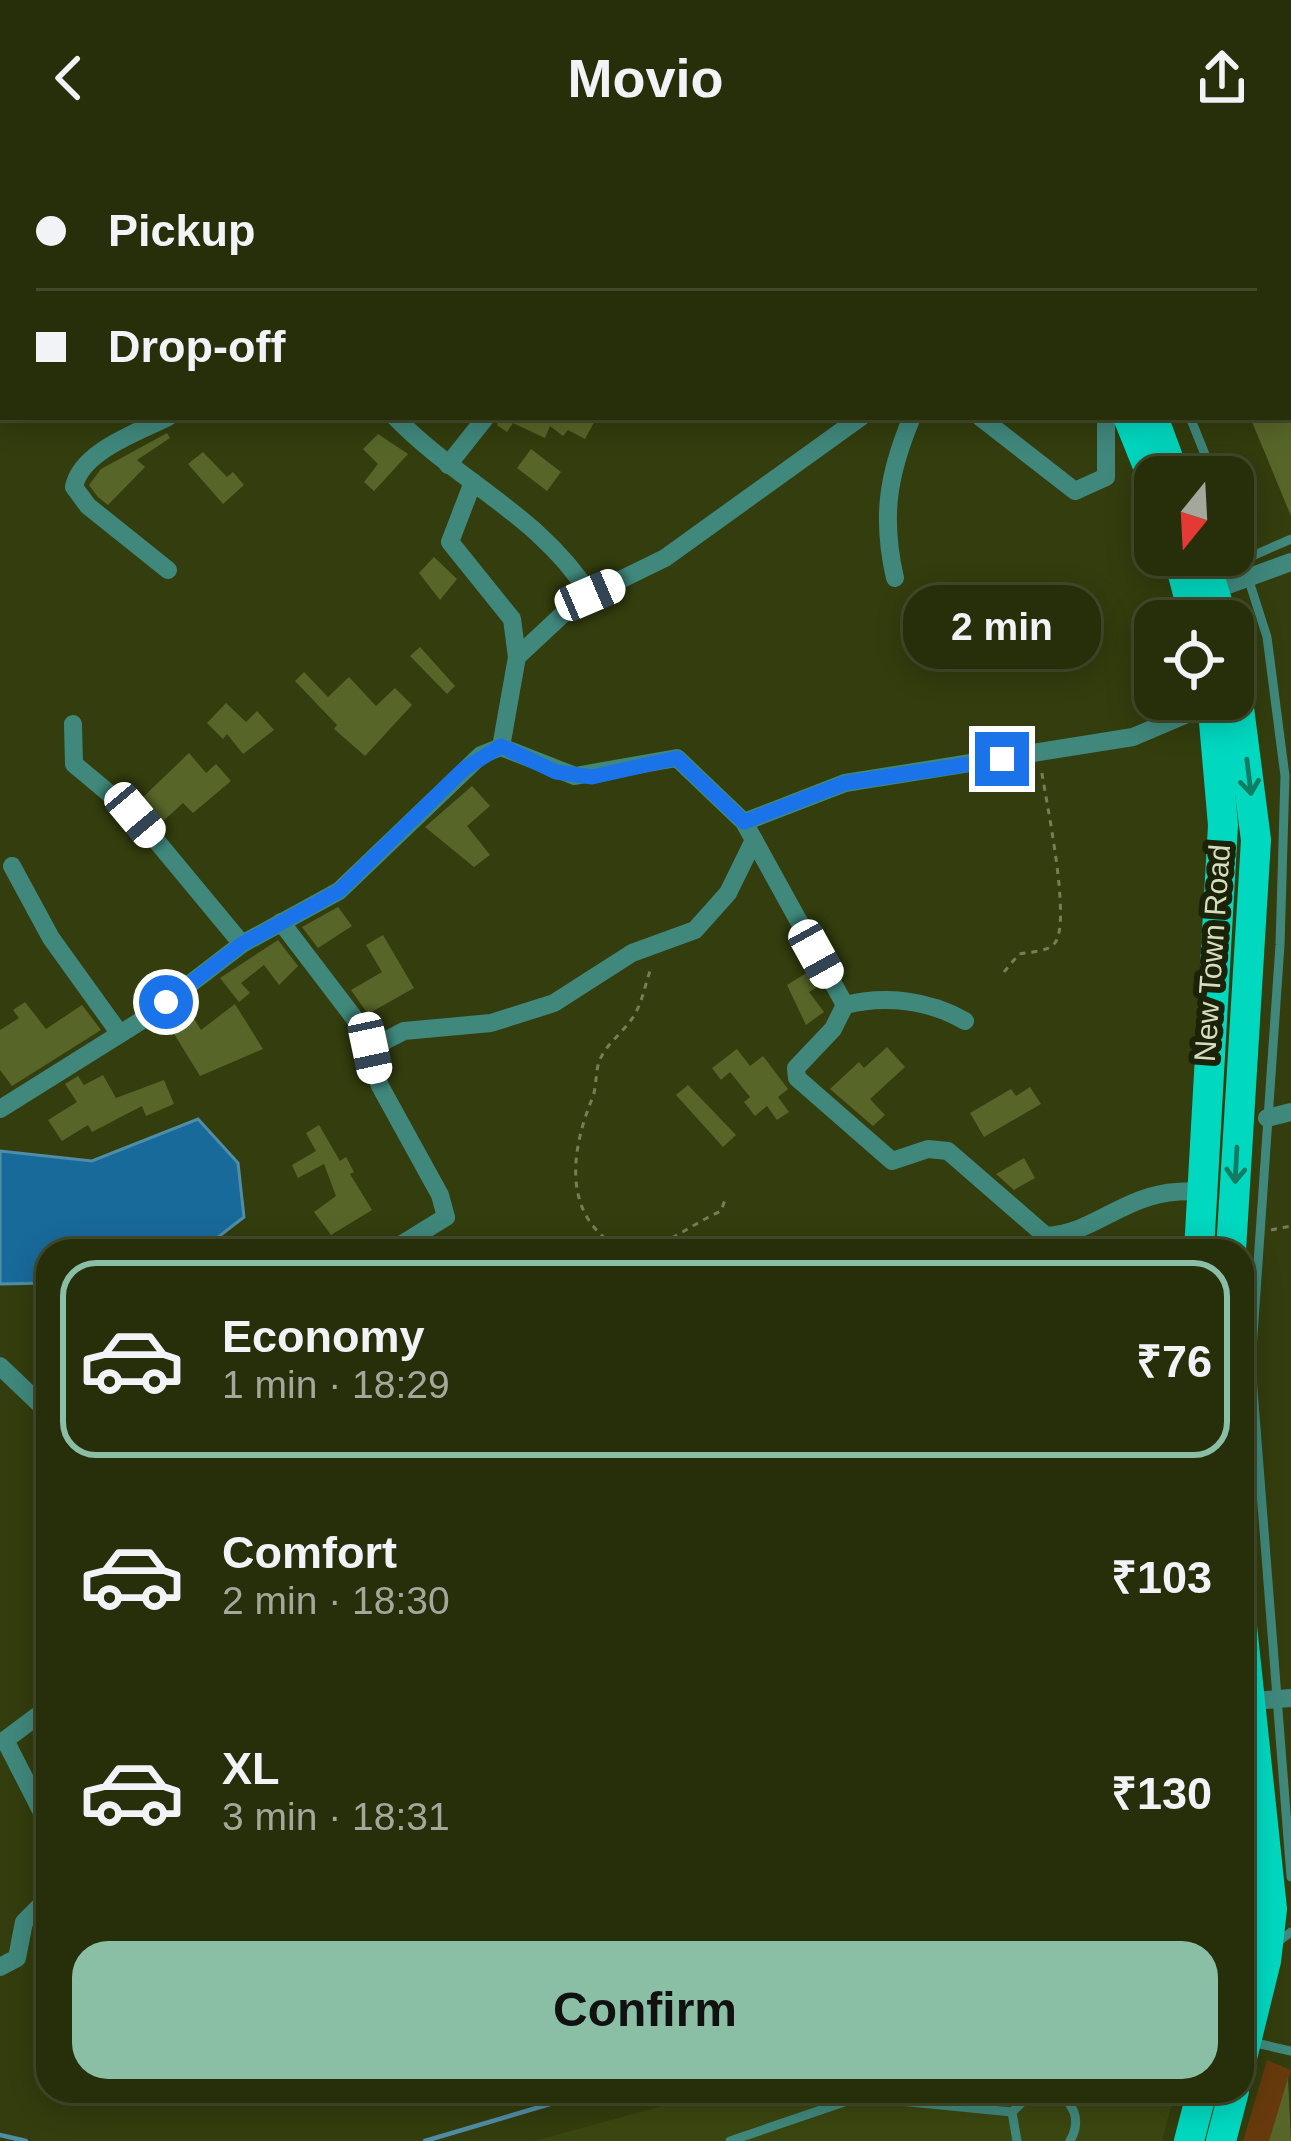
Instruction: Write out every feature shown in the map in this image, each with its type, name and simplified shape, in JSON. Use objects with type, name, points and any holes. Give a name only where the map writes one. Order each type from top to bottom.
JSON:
[{"type":"main road","points":[[1129,420],[1144,456]]},
{"type":"main road","points":[[1154,420],[1167,456]]},
{"type":"main road","points":[[1210,576],[1217,600]]},
{"type":"main road","name":"New Town Road","points":[[1200,1239],[1223,825],[1214,720]]},
{"type":"main road","name":"New Town Road","points":[[1232,1239],[1256,840],[1241,720]]},
{"type":"main road","points":[[1254,1666],[1264,1700]]},
{"type":"main road","points":[[1254,1761],[1272,1909],[1254,2003]]},
{"type":"main road","points":[[1189,2141],[1199,2103]]},
{"type":"main road","points":[[1221,2141],[1231,2103]]},
{"type":"street","points":[[162,420],[116,442],[84,468],[74,487],[88,506],[168,570]]},
{"type":"street","points":[[398,420],[448,465],[559,549],[590,595]]},
{"type":"street","points":[[448,465],[484,420]]},
{"type":"street","points":[[517,656],[590,595],[665,557],[857,420]]},
{"type":"street","points":[[895,578],[884,508],[892,469],[911,420]]},
{"type":"street","points":[[984,420],[1076,491],[1106,477],[1106,420]]},
{"type":"street","points":[[0,1109],[120,1034],[242,944],[339,891],[464,769],[501,746],[517,656],[512,619],[450,542],[473,482]]},
{"type":"street","points":[[1254,569],[1291,562]]},
{"type":"street","points":[[1214,590],[1236,576]]},
{"type":"street","points":[[370,1048],[404,1031],[491,1022],[554,1004],[632,953],[695,930],[728,893],[749,831],[845,783],[1132,737],[1170,720]]},
{"type":"street","points":[[73,724],[74,764],[135,815],[242,944]]},
{"type":"street","points":[[501,746],[556,772],[592,777],[677,758],[749,831],[845,1005]]},
{"type":"street","points":[[12,866],[50,938],[120,1034]]},
{"type":"street","points":[[280,922],[336,988],[370,1048],[380,1086],[440,1195],[446,1217],[410,1239]]},
{"type":"street","points":[[845,1005],[878,1000],[937,1006],[964,1021]]},
{"type":"street","points":[[845,1005],[832,1029],[796,1068],[796,1078],[892,1161],[928,1150],[948,1151],[1038,1239]]},
{"type":"street","points":[[1268,1118],[1291,1112]]},
{"type":"street","points":[[1053,1239],[1139,1196],[1177,1189],[1204,1192]]},
{"type":"street","points":[[0,1366],[36,1400]]},
{"type":"street","points":[[36,1717],[5,1740],[36,1801]]},
{"type":"street","points":[[0,1967],[17,1958],[23,1922],[36,1910]]},
{"type":"lane","points":[[1191,420],[1206,456]]},
{"type":"lane","points":[[1254,564],[1291,539]]},
{"type":"lane","points":[[1248,576],[1274,670],[1285,776],[1254,1321]]},
{"type":"lane","points":[[1254,1442],[1264,1700],[1291,1877]]},
{"type":"lane","points":[[1254,2049],[1291,2051]]},
{"type":"lane","points":[[730,2141],[841,2103]]},
{"type":"lane","points":[[920,2103],[1012,2112],[1021,2103]]},
{"type":"lane","points":[[1068,2103],[1077,2119],[1070,2141]]},
{"type":"lane","points":[[1012,2112],[1017,2141]]},
{"type":"path","points":[[1004,972],[1013,958],[1050,948],[1058,939],[1060,905],[1039,754]]},
{"type":"path","points":[[608,1239],[582,1210],[576,1192],[576,1139],[593,1097],[599,1061],[635,1015],[652,966],[661,958]]},
{"type":"path","points":[[670,1239],[694,1221],[721,1211],[726,1197]]},
{"type":"shaded area","points":[[1267,2060],[1291,2070],[1270,2141],[1243,2141]]},
{"type":"shaded area","points":[[673,2103],[1172,2103],[1162,2141],[534,2141]]},
{"type":"water","points":[[198,1119],[238,1163],[244,1217],[216,1239],[36,1239],[36,1283],[0,1284],[0,1151],[92,1161]]},
{"type":"building","points":[[498,420],[595,420],[585,439],[568,430],[563,436],[550,426],[545,438],[513,423],[507,432],[497,425]]},
{"type":"building","points":[[1251,420],[1291,420],[1291,516]]},
{"type":"building","points":[[167,433],[170,438],[137,460],[145,467],[108,505],[98,497],[89,485],[101,469]]},
{"type":"building","points":[[378,434],[408,454],[374,491],[364,482],[378,464],[363,449]]},
{"type":"building","points":[[531,449],[561,472],[547,491],[517,468]]},
{"type":"building","points":[[203,452],[227,477],[233,472],[244,485],[223,504],[188,464]]},
{"type":"building","points":[[434,557],[457,579],[440,600],[419,573]]},
{"type":"building","points":[[420,647],[455,686],[447,694],[410,656]]},
{"type":"building","points":[[304,672],[328,697],[349,677],[376,706],[395,688],[412,705],[365,756],[334,729],[337,725],[295,681]]},
{"type":"building","points":[[226,703],[246,722],[257,711],[274,730],[243,754],[227,734],[223,739],[207,723]]},
{"type":"building","points":[[189,753],[206,773],[216,764],[231,781],[193,813],[183,803],[160,824],[139,801]]},
{"type":"building","points":[[472,786],[490,806],[467,826],[490,855],[474,867],[425,827]]},
{"type":"building","points":[[338,907],[352,926],[318,948],[302,927]]},
{"type":"building","points":[[383,935],[414,988],[368,1014],[351,990],[382,972],[366,945]]},
{"type":"building","points":[[278,940],[298,966],[279,985],[264,965],[241,983],[250,993],[239,1002],[220,978]]},
{"type":"building","points":[[811,970],[819,986],[809,992],[824,1012],[806,1025],[787,985]]},
{"type":"building","points":[[25,1002],[46,1029],[82,1005],[101,1030],[12,1086],[0,1070],[0,1030],[19,1018],[13,1010]]},
{"type":"building","points":[[235,1004],[263,1049],[200,1076],[168,1024],[190,1012],[201,1030]]},
{"type":"building","points":[[887,1047],[905,1067],[870,1099],[885,1115],[873,1126],[830,1089],[859,1062],[864,1068]]},
{"type":"building","points":[[737,1049],[750,1066],[763,1056],[788,1089],[778,1097],[789,1112],[777,1120],[767,1106],[755,1116],[744,1102],[750,1097],[730,1072],[721,1080],[712,1068]]},
{"type":"building","points":[[103,1075],[116,1098],[164,1080],[174,1104],[146,1116],[142,1106],[92,1132],[88,1125],[62,1141],[48,1120],[77,1102],[65,1084],[78,1076],[84,1085]]},
{"type":"building","points":[[688,1085],[736,1135],[723,1147],[676,1095]]},
{"type":"building","points":[[1030,1087],[1041,1104],[984,1137],[970,1113],[1011,1089],[1016,1096]]},
{"type":"building","points":[[319,1125],[340,1161],[346,1157],[354,1172],[350,1174],[372,1210],[331,1235],[314,1212],[336,1196],[324,1164],[298,1178],[292,1165],[316,1151],[306,1133]]},
{"type":"building","points":[[1024,1158],[1035,1178],[1014,1190],[996,1174]]},
{"type":"building","points":[[1288,2078],[1291,2141],[1269,2141]]},
{"type":"waterway","points":[[425,2141],[553,2103]]},
{"type":"waterway","points":[[0,2135],[26,2141]]},
{"type":"route","points":[[166,1002],[220,958],[339,891],[464,769],[501,746],[574,776],[592,777],[677,758],[695,770],[744,822],[845,783],[1002,759]]}]
